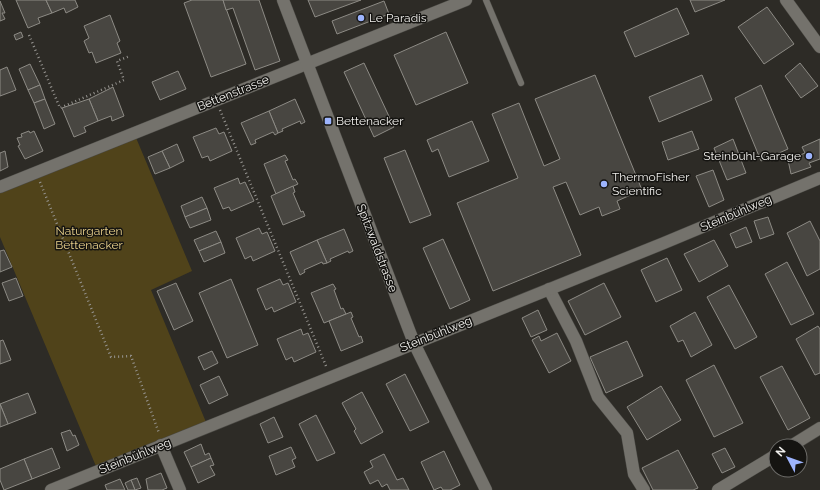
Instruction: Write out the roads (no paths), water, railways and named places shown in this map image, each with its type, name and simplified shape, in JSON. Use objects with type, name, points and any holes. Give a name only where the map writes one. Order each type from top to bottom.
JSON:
[{"type":"street","name":"Spitzwaldstrasse","points":[[283,0],[414,343],[486,490]]},
{"type":"street","name":"Bettenstrasse","points":[[0,187],[466,0]]},
{"type":"street","points":[[786,0],[820,47]]},
{"type":"street","name":"Steinbühlweg","points":[[51,490],[820,178]]},
{"type":"street","points":[[548,289],[576,341],[598,397],[627,433],[634,474],[644,490]]},
{"type":"street","points":[[804,438],[820,428]]},
{"type":"street","points":[[162,445],[180,490]]},
{"type":"street","points":[[718,490],[768,460]]},
{"type":"lane","points":[[486,0],[521,83]]},
{"type":"place","name":"Le Paradis","points":[[361,18]]},
{"type":"place","name":"Bettenacker","points":[[328,121]]},
{"type":"place","name":"Steinbühl-Garage","points":[[809,156]]},
{"type":"place","name":"ThermoFisher Scientific","points":[[604,184]]},
{"type":"park label","name":"Naturgarten Bettenacker","points":[[89,238]]}]
